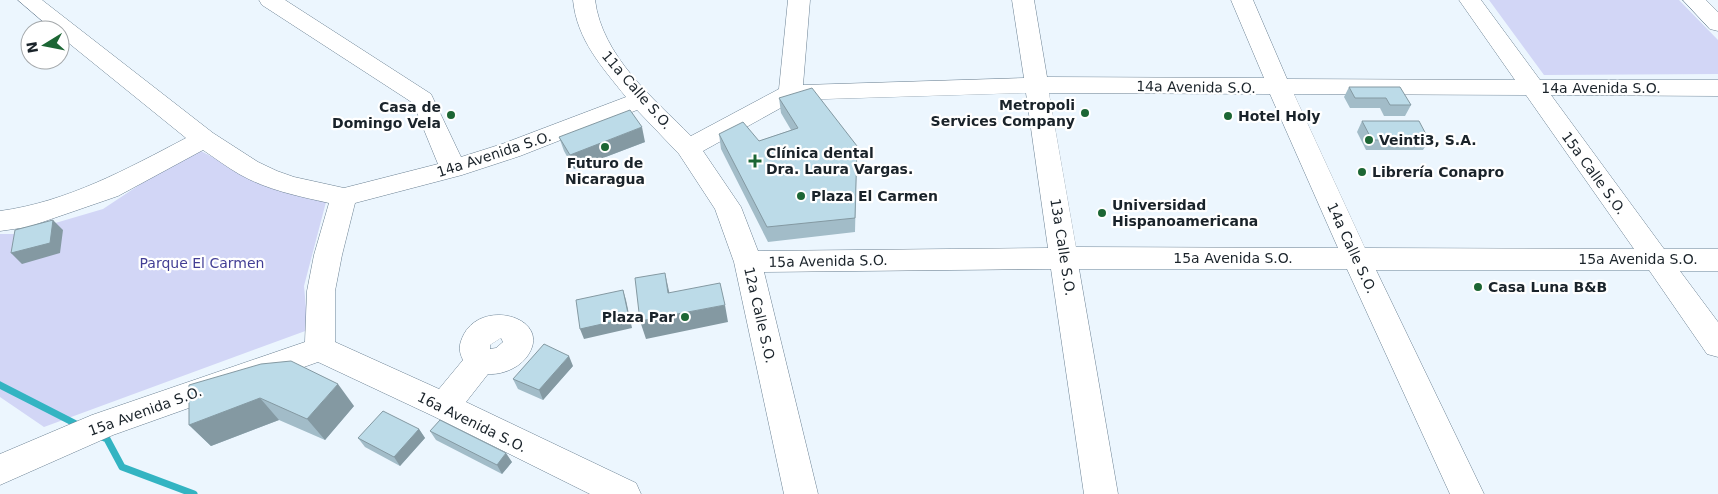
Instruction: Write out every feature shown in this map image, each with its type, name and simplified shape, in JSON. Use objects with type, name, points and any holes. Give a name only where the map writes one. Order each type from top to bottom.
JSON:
[{"type":"street","points":[[28,0],[204,139],[249,168],[290,185],[344,197],[328,254],[322,291],[320,349]]},
{"type":"street","points":[[270,0],[423,99],[453,168]]},
{"type":"street","name":"11a Calle S.O.","points":[[584,0],[586,18],[601,51],[641,100],[688,148]]},
{"type":"street","points":[[790,93],[799,0]]},
{"type":"street","name":"13a Calle S.O.","points":[[1024,0],[1100,494]]},
{"type":"street","name":"14a Calle S.O.","points":[[1242,0],[1278,88],[1467,494]]},
{"type":"street","name":"15a Calle S.O.","points":[[1470,0],[1718,345]]},
{"type":"street","points":[[1694,0],[1718,24]]},
{"type":"street","name":"14a Avenida S.O.","points":[[688,148],[790,93],[867,89],[1038,85],[1278,88],[1718,88]]},
{"type":"street","name":"14a Avenida S.O.","points":[[344,197],[453,168],[552,136],[641,100]]},
{"type":"street","points":[[0,221],[28,217],[109,189],[204,139]]},
{"type":"street","name":"12a Calle S.O.","points":[[688,148],[728,207],[748,262],[800,494]]},
{"type":"street","name":"15a Avenida S.O.","points":[[748,262],[1065,258],[1718,260]]},
{"type":"street","name":"15a Avenida S.O.","points":[[0,470],[103,425],[320,349]]},
{"type":"street","name":"16a Avenida S.O.","points":[[320,349],[351,365],[444,406],[624,494]]},
{"type":"street","points":[[444,406],[481,360]]},
{"type":"green space","points":[[1489,0],[1679,0],[1718,40],[1718,74],[1544,75]]},
{"type":"green space","name":"Parque El Carmen","points":[[195,148],[232,167],[326,202],[304,286],[308,330],[44,427],[0,397],[0,234],[18,234],[103,209]]},
{"type":"building","points":[[1349,87],[1400,87],[1411,105],[1390,105],[1386,98],[1355,98]]},
{"type":"building","name":"Plaza El Carmen","points":[[812,88],[857,146],[855,218],[767,227],[719,134],[743,122],[759,141],[798,128],[779,98]]},
{"type":"building","points":[[630,110],[642,127],[570,155],[559,137]]},
{"type":"building","points":[[1362,121],[1419,121],[1429,140],[1372,140]]},
{"type":"building","points":[[53,220],[50,243],[11,253],[15,230]]},
{"type":"building","points":[[665,273],[668,293],[720,283],[725,305],[640,321],[635,278]]},
{"type":"building","points":[[623,290],[629,318],[580,329],[576,300]]},
{"type":"building","points":[[544,344],[569,356],[539,390],[513,379]]},
{"type":"building","points":[[291,361],[338,384],[307,419],[260,398],[189,425],[189,385],[261,364]]},
{"type":"building","points":[[383,411],[419,429],[394,457],[358,438]]},
{"type":"building","points":[[440,420],[506,453],[497,465],[430,431]]},
{"type":"waterway","points":[[0,385],[80,426]]},
{"type":"waterway","points":[[97,435],[107,439],[122,467],[194,494]]},
{"type":"place","name":"Metropoli Services Company","points":[[1085,113]]},
{"type":"place","name":"Casa de Domingo Vela","points":[[451,115]]},
{"type":"place","name":"Hotel Holy","points":[[1228,116]]},
{"type":"place","name":"Veinti3, S.A.","points":[[1369,140]]},
{"type":"place","name":"Futuro de Nicaragua","points":[[605,147]]},
{"type":"place","name":"Clínica dental Dra. Laura Vargas.","points":[[755,161]]},
{"type":"place","name":"Librería Conapro","points":[[1362,172]]},
{"type":"place","name":"Plaza El Carmen","points":[[801,196]]},
{"type":"place","name":"Universidad Hispanoamericana","points":[[1102,213]]},
{"type":"place","name":"Casa Luna B&B","points":[[1478,287]]},
{"type":"place","name":"Plaza Par","points":[[685,317]]}]
